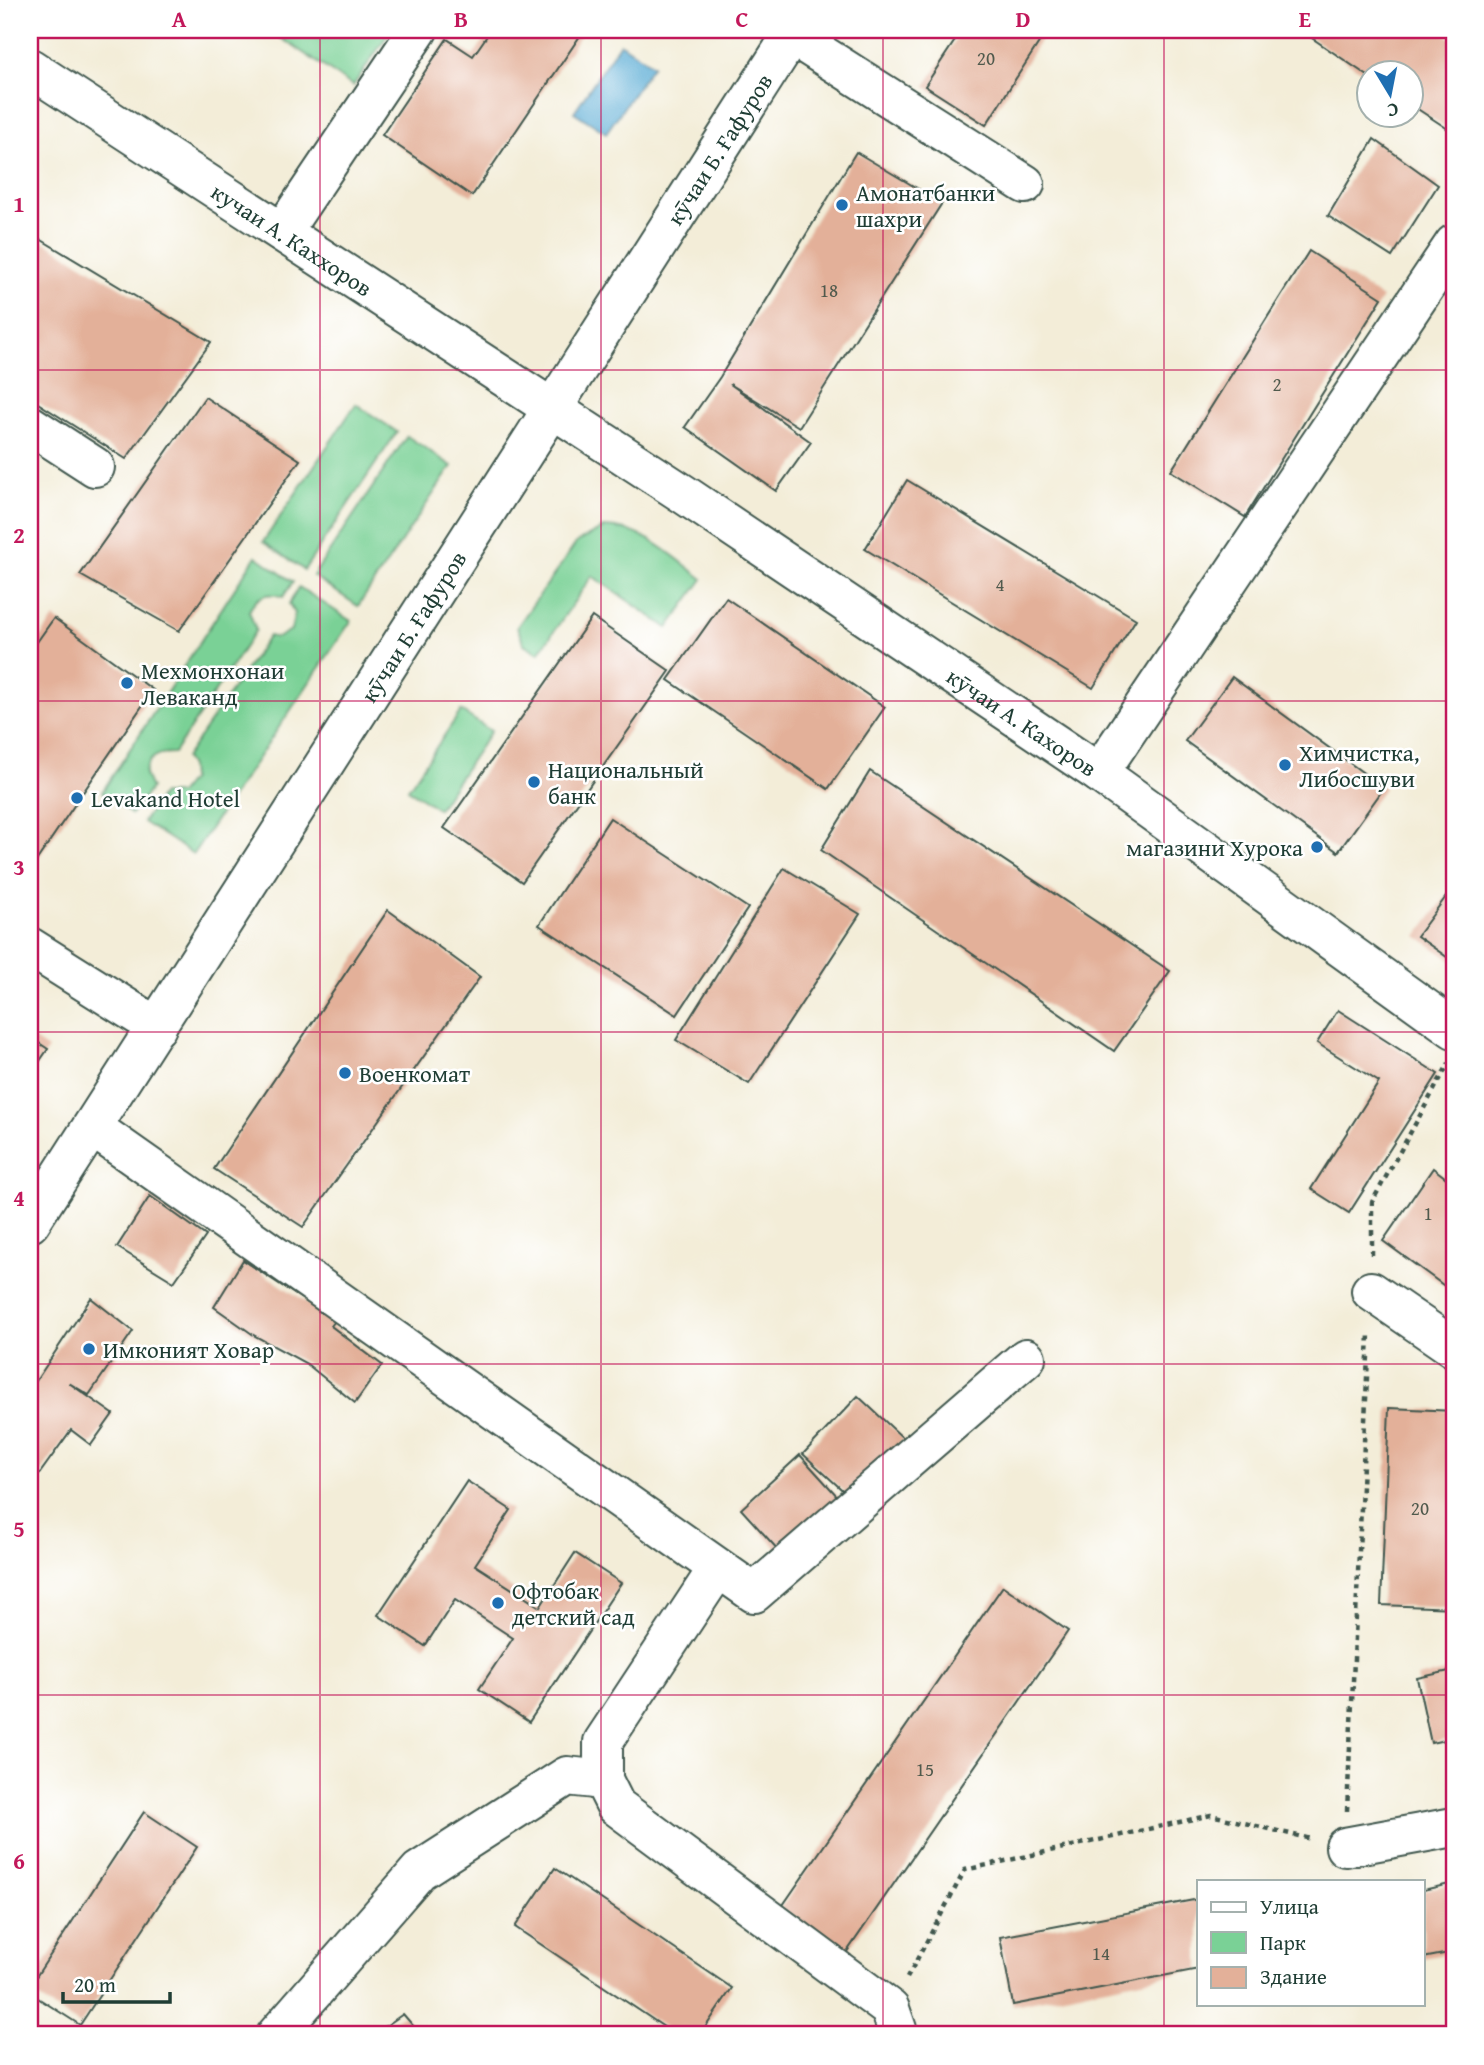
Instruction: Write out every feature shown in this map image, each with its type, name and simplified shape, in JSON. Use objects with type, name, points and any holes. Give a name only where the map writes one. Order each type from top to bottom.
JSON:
[{"type":"street","points":[[282,232],[418,30]]},
{"type":"street","points":[[793,33],[1025,184]]},
{"type":"street","name":"кӯчаи Б. Ғафуров","points":[[30,1223],[554,410],[793,33]]},
{"type":"street","name":"кучаи А. Каххоров","points":[[30,68],[554,410]]},
{"type":"street","name":"кӯчаи А. Кахоров","points":[[554,410],[1099,773],[1454,244]]},
{"type":"street","points":[[30,425],[95,467]]},
{"type":"street","points":[[1099,773],[1454,1029]]},
{"type":"street","points":[[30,947],[157,1027]]},
{"type":"street","points":[[92,1127],[754,1593],[1026,1358]]},
{"type":"street","points":[[1371,1292],[1454,1348]]},
{"type":"street","points":[[718,1568],[603,1742],[603,1780],[616,1806],[895,2022]]},
{"type":"street","points":[[276,2035],[419,1871],[567,1776],[603,1780]]},
{"type":"street","points":[[1345,1847],[1454,1827]]},
{"type":"path","points":[[895,2022],[965,1870],[1211,1815],[1345,1847],[1371,1292],[1372,1202],[1454,1054]]},
{"type":"green space","points":[[269,30],[391,30],[353,86]]},
{"type":"green space","points":[[356,404],[397,432],[304,570],[263,542]]},
{"type":"green space","points":[[407,436],[452,466],[358,606],[313,576]]},
{"type":"green space","points":[[605,527],[633,532],[646,538],[703,579],[668,628],[592,576],[539,653],[524,644],[517,627],[577,542]]},
{"type":"green space","points":[[256,556],[293,582],[283,597],[263,596],[252,606],[249,611],[256,630],[174,753],[158,755],[150,760],[145,775],[151,788],[131,814],[102,792]]},
{"type":"green space","points":[[299,587],[351,621],[193,854],[143,822],[162,794],[179,794],[191,779],[190,767],[185,758],[269,636],[277,638],[291,630],[295,613],[289,604]]},
{"type":"green space","points":[[461,711],[491,731],[438,809],[408,789]]},
{"type":"water","points":[[620,43],[653,65],[606,133],[574,112]]},
{"type":"building","points":[[491,30],[584,30],[472,196],[382,135],[447,39],[473,56]]},
{"type":"building","points":[[962,30],[1047,30],[986,125],[925,86]]},
{"type":"building","points":[[1300,30],[1439,30],[1454,40],[1454,133],[1424,113],[1424,60],[1354,60],[1354,67]]},
{"type":"building","points":[[1374,139],[1438,185],[1392,257],[1328,216]]},
{"type":"building","points":[[856,152],[942,203],[799,427],[730,384],[811,442],[776,491],[685,427],[720,377]]},
{"type":"building","points":[[30,233],[211,342],[126,459],[30,398]]},
{"type":"building","points":[[1309,251],[1382,298],[1245,517],[1171,471]]},
{"type":"building","points":[[205,397],[300,460],[179,631],[80,575]]},
{"type":"building","points":[[907,480],[1136,619],[1093,688],[865,549]]},
{"type":"building","points":[[726,598],[885,707],[828,789],[668,680]]},
{"type":"building","name":"Национальный банк","points":[[592,617],[670,671],[522,882],[444,828]]},
{"type":"building","points":[[54,618],[153,690],[30,870],[30,652]]},
{"type":"building","name":"Химчистка, Либосшуви","points":[[1232,677],[1384,788],[1338,852],[1185,741]]},
{"type":"building","points":[[870,771],[1170,971],[1114,1051],[821,850]]},
{"type":"building","points":[[610,818],[748,908],[677,1015],[539,925]]},
{"type":"building","points":[[784,868],[860,914],[749,1084],[676,1040]]},
{"type":"building","points":[[1454,886],[1454,962],[1417,936]]},
{"type":"building","name":"Военкомат","points":[[388,910],[480,977],[303,1227],[214,1169]]},
{"type":"building","points":[[1338,1010],[1438,1074],[1349,1213],[1311,1189],[1379,1082],[1317,1043]]},
{"type":"building","points":[[30,1037],[48,1049],[30,1075]]},
{"type":"building","points":[[1433,1168],[1454,1184],[1454,1293],[1383,1241]]},
{"type":"building","points":[[150,1196],[206,1236],[174,1282],[117,1247]]},
{"type":"building","points":[[243,1260],[335,1321],[331,1326],[382,1365],[355,1403],[307,1364],[255,1336],[214,1307]]},
{"type":"building","points":[[91,1298],[133,1331],[89,1395],[69,1383],[113,1414],[91,1445],[71,1430],[30,1487],[30,1390]]},
{"type":"building","points":[[858,1396],[904,1439],[850,1497],[803,1454]]},
{"type":"building","points":[[1389,1408],[1454,1411],[1454,1608],[1381,1605]]},
{"type":"building","points":[[800,1455],[839,1498],[780,1552],[741,1509]]},
{"type":"building","name":"Офтобак детский сад","points":[[467,1481],[511,1510],[475,1565],[540,1607],[575,1553],[621,1583],[529,1722],[479,1689],[513,1638],[455,1600],[425,1646],[378,1615]]},
{"type":"building","points":[[1003,1586],[1068,1631],[846,1953],[781,1908]]},
{"type":"building","points":[[1454,1670],[1454,1738],[1431,1743],[1417,1678]]},
{"type":"building","points":[[144,1812],[197,1847],[80,2025],[30,1993],[30,1986]]},
{"type":"building","points":[[555,1868],[732,1988],[700,2035],[676,2035],[515,1927]]},
{"type":"building","points":[[1454,1883],[1454,1952],[1424,1958],[1424,1890]]},
{"type":"building","points":[[1197,1899],[1197,1969],[1013,2005],[1000,1937]]},
{"type":"building","points":[[403,2014],[421,2035],[373,2035]]},
{"type":"place","name":"Амонатбанки шахри","points":[[842,205]]},
{"type":"place","name":"Мехмонхонаи Леваканд","points":[[127,683]]},
{"type":"place","name":"Химчистка, Либосшуви","points":[[1285,765]]},
{"type":"place","name":"Национальный банк","points":[[534,782]]},
{"type":"place","name":"Levakand Hotel","points":[[77,798]]},
{"type":"place","name":"магазини Хурока","points":[[1317,847]]},
{"type":"place","name":"Военкомат","points":[[345,1073]]},
{"type":"place","name":"Имконият Ховар","points":[[89,1349]]},
{"type":"place","name":"Офтобак детский сад","points":[[498,1603]]}]
